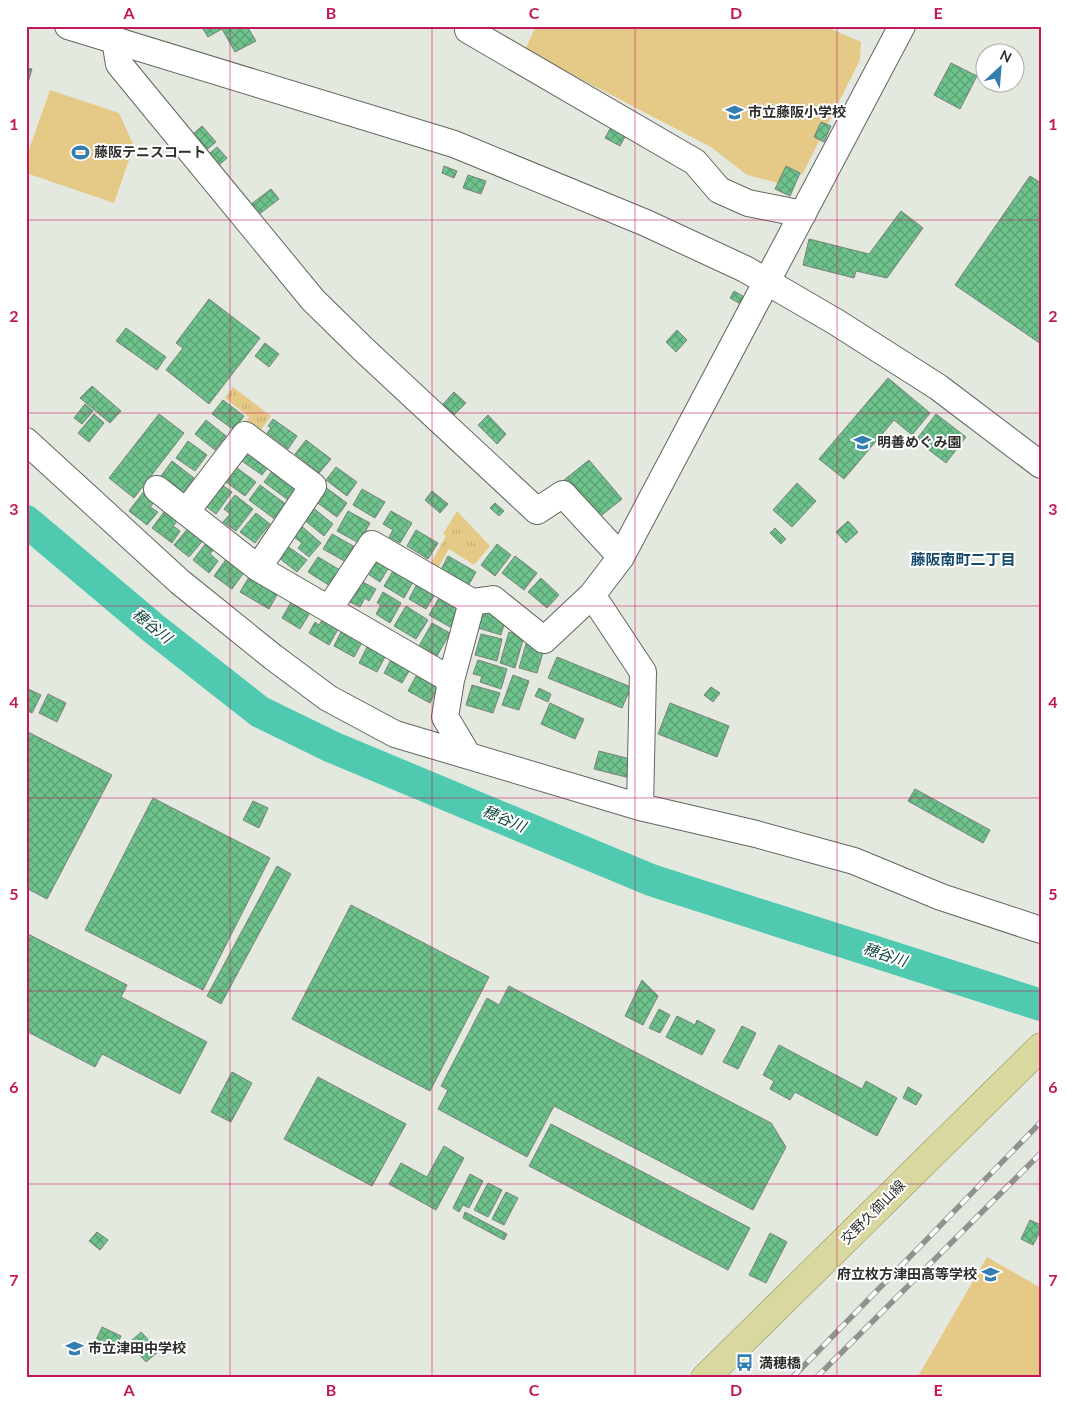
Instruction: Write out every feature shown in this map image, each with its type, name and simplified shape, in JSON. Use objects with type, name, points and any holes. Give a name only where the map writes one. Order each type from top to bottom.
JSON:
[{"type":"main road","name":"交野久御山線","points":[[705,1378],[1040,1048]]},
{"type":"street","points":[[68,26],[454,144],[646,223],[745,269],[836,322],[938,387],[1041,465]]},
{"type":"street","points":[[470,26],[468,30],[695,162],[719,190],[748,203],[802,214]]},
{"type":"street","points":[[329,609],[372,544],[472,602],[493,599],[544,640],[592,595],[621,557],[902,26]]},
{"type":"street","points":[[115,40],[119,64],[313,300],[537,511],[563,494],[621,557]]},
{"type":"street","points":[[186,512],[245,435],[313,486],[258,568]]},
{"type":"street","points":[[26,441],[180,582],[273,657],[320,692],[396,734],[640,807],[756,834],[854,861],[941,897],[1041,930]]},
{"type":"street","points":[[157,489],[258,568],[451,680]]},
{"type":"street","points":[[592,595],[643,672],[640,807]]},
{"type":"street","points":[[467,754],[445,717],[451,680],[472,602]]},
{"type":"green space","name":"市立藤阪小学校","points":[[536,26],[824,26],[861,42],[860,60],[802,175],[786,167],[778,183],[747,175],[711,147],[525,50]]},
{"type":"green space","name":"藤阪テニスコート","points":[[50,90],[119,113],[134,146],[114,203],[26,173],[26,158]]},
{"type":"green space","points":[[233,387],[271,416],[260,431],[246,421],[249,417],[225,398]]},
{"type":"green space","points":[[457,511],[490,546],[474,565],[449,549],[438,568],[431,563],[446,536],[443,534]]},
{"type":"green space","points":[[987,1257],[1041,1288],[1041,1378],[917,1378]]},
{"type":"building","points":[[201,26],[247,26],[256,41],[235,52],[222,29],[208,37]]},
{"type":"building","points":[[951,63],[974,74],[974,82],[960,109],[934,95]]},
{"type":"building","points":[[26,68],[32,69],[26,90]]},
{"type":"building","points":[[821,122],[831,126],[824,142],[814,137]]},
{"type":"building","points":[[202,126],[216,142],[199,156],[186,140]]},
{"type":"building","points":[[611,127],[626,135],[620,146],[605,138]]},
{"type":"building","points":[[217,147],[227,158],[217,167],[202,160]]},
{"type":"building","points":[[444,166],[457,171],[454,178],[442,173]]},
{"type":"building","points":[[786,166],[800,173],[790,196],[775,189]]},
{"type":"building","points":[[468,175],[486,181],[481,194],[463,188]]},
{"type":"building","points":[[1030,176],[1041,183],[1041,344],[955,285]]},
{"type":"building","points":[[271,189],[279,199],[258,215],[250,205]]},
{"type":"building","points":[[901,211],[923,228],[887,278],[856,271],[854,278],[803,265],[809,239],[869,254]]},
{"type":"building","points":[[734,291],[746,298],[742,305],[730,298]]},
{"type":"building","points":[[209,299],[260,338],[209,404],[166,370],[183,348],[176,343]]},
{"type":"building","points":[[126,328],[166,357],[157,370],[116,341]]},
{"type":"building","points":[[677,330],[687,340],[676,352],[666,342]]},
{"type":"building","points":[[265,343],[279,354],[269,367],[255,356]]},
{"type":"building","points":[[888,378],[930,413],[912,435],[894,420],[844,479],[819,459]]},
{"type":"building","points":[[92,386],[121,411],[110,423],[80,398]]},
{"type":"building","points":[[454,392],[466,403],[454,415],[443,404]]},
{"type":"building","points":[[223,400],[244,416],[234,430],[212,414]]},
{"type":"building","points":[[85,404],[93,411],[82,424],[74,418]]},
{"type":"building","points":[[94,414],[104,423],[89,442],[78,433]]},
{"type":"building","points":[[159,414],[184,433],[134,498],[109,478]]},
{"type":"building","points":[[936,414],[966,437],[946,463],[916,440]]},
{"type":"building","points":[[488,415],[506,434],[497,444],[478,425]]},
{"type":"building","points":[[273,419],[297,436],[288,449],[267,433],[271,428],[268,426]]},
{"type":"building","points":[[206,420],[226,436],[215,450],[195,434]]},
{"type":"building","points":[[306,440],[331,459],[319,473],[295,454]]},
{"type":"building","points":[[188,441],[207,455],[195,471],[176,458]]},
{"type":"building","points":[[248,447],[271,463],[262,475],[239,459]]},
{"type":"building","points":[[589,460],[622,499],[597,519],[564,480]]},
{"type":"building","points":[[172,461],[194,478],[183,493],[161,476]]},
{"type":"building","points":[[233,465],[256,482],[245,496],[222,479]]},
{"type":"building","points":[[276,466],[287,474],[283,480],[296,490],[288,500],[264,482]]},
{"type":"building","points":[[336,467],[357,482],[347,496],[326,480]]},
{"type":"building","points":[[218,482],[232,492],[216,514],[203,504]]},
{"type":"building","points":[[797,483],[816,501],[792,527],[773,510]]},
{"type":"building","points":[[260,485],[287,505],[276,520],[249,500]]},
{"type":"building","points":[[325,487],[347,503],[337,517],[315,501]]},
{"type":"building","points":[[362,489],[385,502],[375,518],[353,505]]},
{"type":"building","points":[[145,490],[157,499],[150,507],[158,512],[147,525],[129,511]]},
{"type":"building","points":[[432,491],[448,504],[440,513],[425,500]]},
{"type":"building","points":[[235,495],[253,509],[236,531],[223,522],[230,514],[224,509]]},
{"type":"building","points":[[495,503],[504,511],[499,516],[490,508]]},
{"type":"building","points":[[312,507],[333,524],[324,536],[303,519]]},
{"type":"building","points":[[167,508],[180,518],[173,526],[180,531],[172,543],[152,528]]},
{"type":"building","points":[[348,511],[370,523],[359,543],[337,531]]},
{"type":"building","points":[[391,511],[412,523],[400,543],[389,537],[393,530],[383,524]]},
{"type":"building","points":[[256,513],[270,524],[255,543],[240,532]]},
{"type":"building","points":[[848,521],[858,532],[846,543],[836,532]]},
{"type":"building","points":[[299,524],[321,543],[309,557],[298,548],[302,543],[290,534]]},
{"type":"building","points":[[190,526],[205,538],[189,557],[174,545]]},
{"type":"building","points":[[775,528],[786,539],[781,544],[770,533]]},
{"type":"building","points":[[416,530],[438,543],[428,559],[407,546]]},
{"type":"building","points":[[332,534],[355,547],[346,562],[323,549]]},
{"type":"building","points":[[209,539],[217,545],[210,554],[218,561],[209,573],[193,560]]},
{"type":"building","points":[[283,543],[307,560],[297,572],[274,554]]},
{"type":"building","points":[[497,544],[511,555],[495,576],[481,565]]},
{"type":"building","points":[[377,553],[392,562],[380,582],[365,572]]},
{"type":"building","points":[[448,556],[476,572],[468,586],[441,570]]},
{"type":"building","points":[[515,556],[537,573],[524,590],[502,573]]},
{"type":"building","points":[[318,557],[340,570],[330,586],[308,572]]},
{"type":"building","points":[[227,558],[245,571],[232,589],[214,576]]},
{"type":"building","points":[[393,571],[413,582],[404,598],[384,586]]},
{"type":"building","points":[[252,572],[281,588],[269,609],[240,592]]},
{"type":"building","points":[[541,578],[559,595],[547,608],[528,592]]},
{"type":"building","points":[[357,579],[376,589],[369,601],[365,598],[360,607],[346,600]]},
{"type":"building","points":[[417,584],[435,594],[426,609],[409,599]]},
{"type":"building","points":[[383,592],[401,603],[390,623],[376,614],[381,605],[377,603]]},
{"type":"building","points":[[442,593],[448,603],[460,610],[450,627],[429,615]]},
{"type":"building","points":[[294,597],[313,608],[300,629],[282,618]]},
{"type":"building","points":[[406,606],[428,620],[416,639],[394,626]]},
{"type":"building","points":[[484,610],[506,617],[501,635],[478,628]]},
{"type":"building","points":[[324,617],[340,626],[329,645],[309,633],[315,622],[319,625]]},
{"type":"building","points":[[432,623],[450,633],[437,656],[419,646]]},
{"type":"building","points":[[343,628],[364,639],[354,657],[334,646]]},
{"type":"building","points":[[509,632],[524,636],[515,668],[500,663]]},
{"type":"building","points":[[481,634],[502,639],[497,661],[475,655]]},
{"type":"building","points":[[369,643],[387,653],[377,672],[359,663]]},
{"type":"building","points":[[526,644],[544,649],[537,673],[519,668]]},
{"type":"building","points":[[393,656],[412,666],[402,683],[384,673]]},
{"type":"building","points":[[557,657],[631,687],[622,708],[548,678]]},
{"type":"building","points":[[478,660],[507,669],[501,689],[480,682],[482,676],[473,674]]},
{"type":"building","points":[[513,675],[529,681],[519,710],[502,705]]},
{"type":"building","points":[[416,676],[438,687],[430,703],[408,691]]},
{"type":"building","points":[[472,685],[500,693],[493,713],[466,705]]},
{"type":"building","points":[[711,687],[720,693],[713,702],[704,695]]},
{"type":"building","points":[[26,688],[41,695],[32,713],[26,710]]},
{"type":"building","points":[[539,688],[551,694],[548,702],[535,696]]},
{"type":"building","points":[[48,694],[66,703],[57,722],[39,713]]},
{"type":"building","points":[[550,703],[584,719],[575,739],[541,724]]},
{"type":"building","points":[[670,703],[729,726],[717,757],[658,734]]},
{"type":"building","points":[[26,731],[112,775],[47,899],[26,888]]},
{"type":"building","points":[[599,751],[634,760],[630,778],[594,769]]},
{"type":"building","points":[[915,789],[990,830],[983,843],[908,801]]},
{"type":"building","points":[[153,798],[270,858],[203,990],[85,930]]},
{"type":"building","points":[[253,801],[268,808],[259,828],[243,820]]},
{"type":"building","points":[[277,866],[291,874],[221,1004],[207,996]]},
{"type":"building","points":[[351,905],[489,977],[430,1091],[292,1019]]},
{"type":"building","points":[[26,933],[127,985],[121,997],[207,1042],[180,1094],[102,1054],[95,1067],[26,1031]]},
{"type":"building","points":[[642,980],[658,996],[643,1025],[625,1016]]},
{"type":"building","points":[[509,986],[771,1123],[786,1147],[753,1210],[554,1106],[527,1157],[438,1109],[448,1090],[441,1086],[487,998],[499,1005]]},
{"type":"building","points":[[659,1009],[670,1015],[660,1033],[649,1028]]},
{"type":"building","points":[[677,1016],[695,1025],[697,1020],[715,1030],[702,1055],[666,1037]]},
{"type":"building","points":[[742,1026],[756,1033],[738,1069],[723,1062]]},
{"type":"building","points":[[779,1045],[862,1089],[866,1081],[897,1098],[877,1136],[795,1092],[790,1100],[770,1089],[774,1081],[763,1075]]},
{"type":"building","points":[[232,1072],[252,1083],[231,1122],[211,1112]]},
{"type":"building","points":[[318,1077],[406,1124],[372,1186],[284,1139]]},
{"type":"building","points":[[908,1087],[922,1095],[916,1105],[903,1098]]},
{"type":"building","points":[[551,1124],[750,1228],[728,1270],[529,1166]]},
{"type":"building","points":[[444,1146],[464,1158],[436,1210],[389,1184],[401,1163],[427,1177]]},
{"type":"building","points":[[470,1174],[483,1181],[469,1208],[463,1205],[459,1212],[453,1208]]},
{"type":"building","points":[[488,1183],[502,1190],[488,1217],[474,1210]]},
{"type":"building","points":[[506,1192],[518,1198],[504,1225],[492,1219]]},
{"type":"building","points":[[465,1212],[507,1234],[504,1240],[463,1218]]},
{"type":"building","points":[[1030,1220],[1041,1225],[1041,1230],[1033,1245],[1021,1239]]},
{"type":"building","points":[[97,1232],[108,1240],[100,1250],[89,1241]]},
{"type":"building","points":[[770,1233],[787,1242],[766,1283],[749,1275]]},
{"type":"building","points":[[102,1327],[121,1336],[115,1349],[96,1340]]},
{"type":"building","points":[[141,1332],[159,1351],[146,1362],[129,1343]]},
{"type":"waterway","name":"穂谷川","points":[[26,521],[153,628],[260,712],[332,747],[651,880],[1041,1005]]},
{"type":"railway","points":[[792,1378],[1041,1122]]},
{"type":"railway","points":[[816,1378],[1041,1153]]},
{"type":"place","name":"市立藤阪小学校","points":[[734,112]]},
{"type":"place","name":"藤阪テニスコート","points":[[80,152]]},
{"type":"place","name":"明善めぐみ園","points":[[863,442]]},
{"type":"place","name":"府立枚方津田高等学校","points":[[991,1274]]},
{"type":"place","name":"市立津田中学校","points":[[74,1348]]},
{"type":"place","name":"満穂橋","points":[[745,1363]]},
{"type":"district","name":"藤阪南町二丁目","points":[[963,560]]}]
